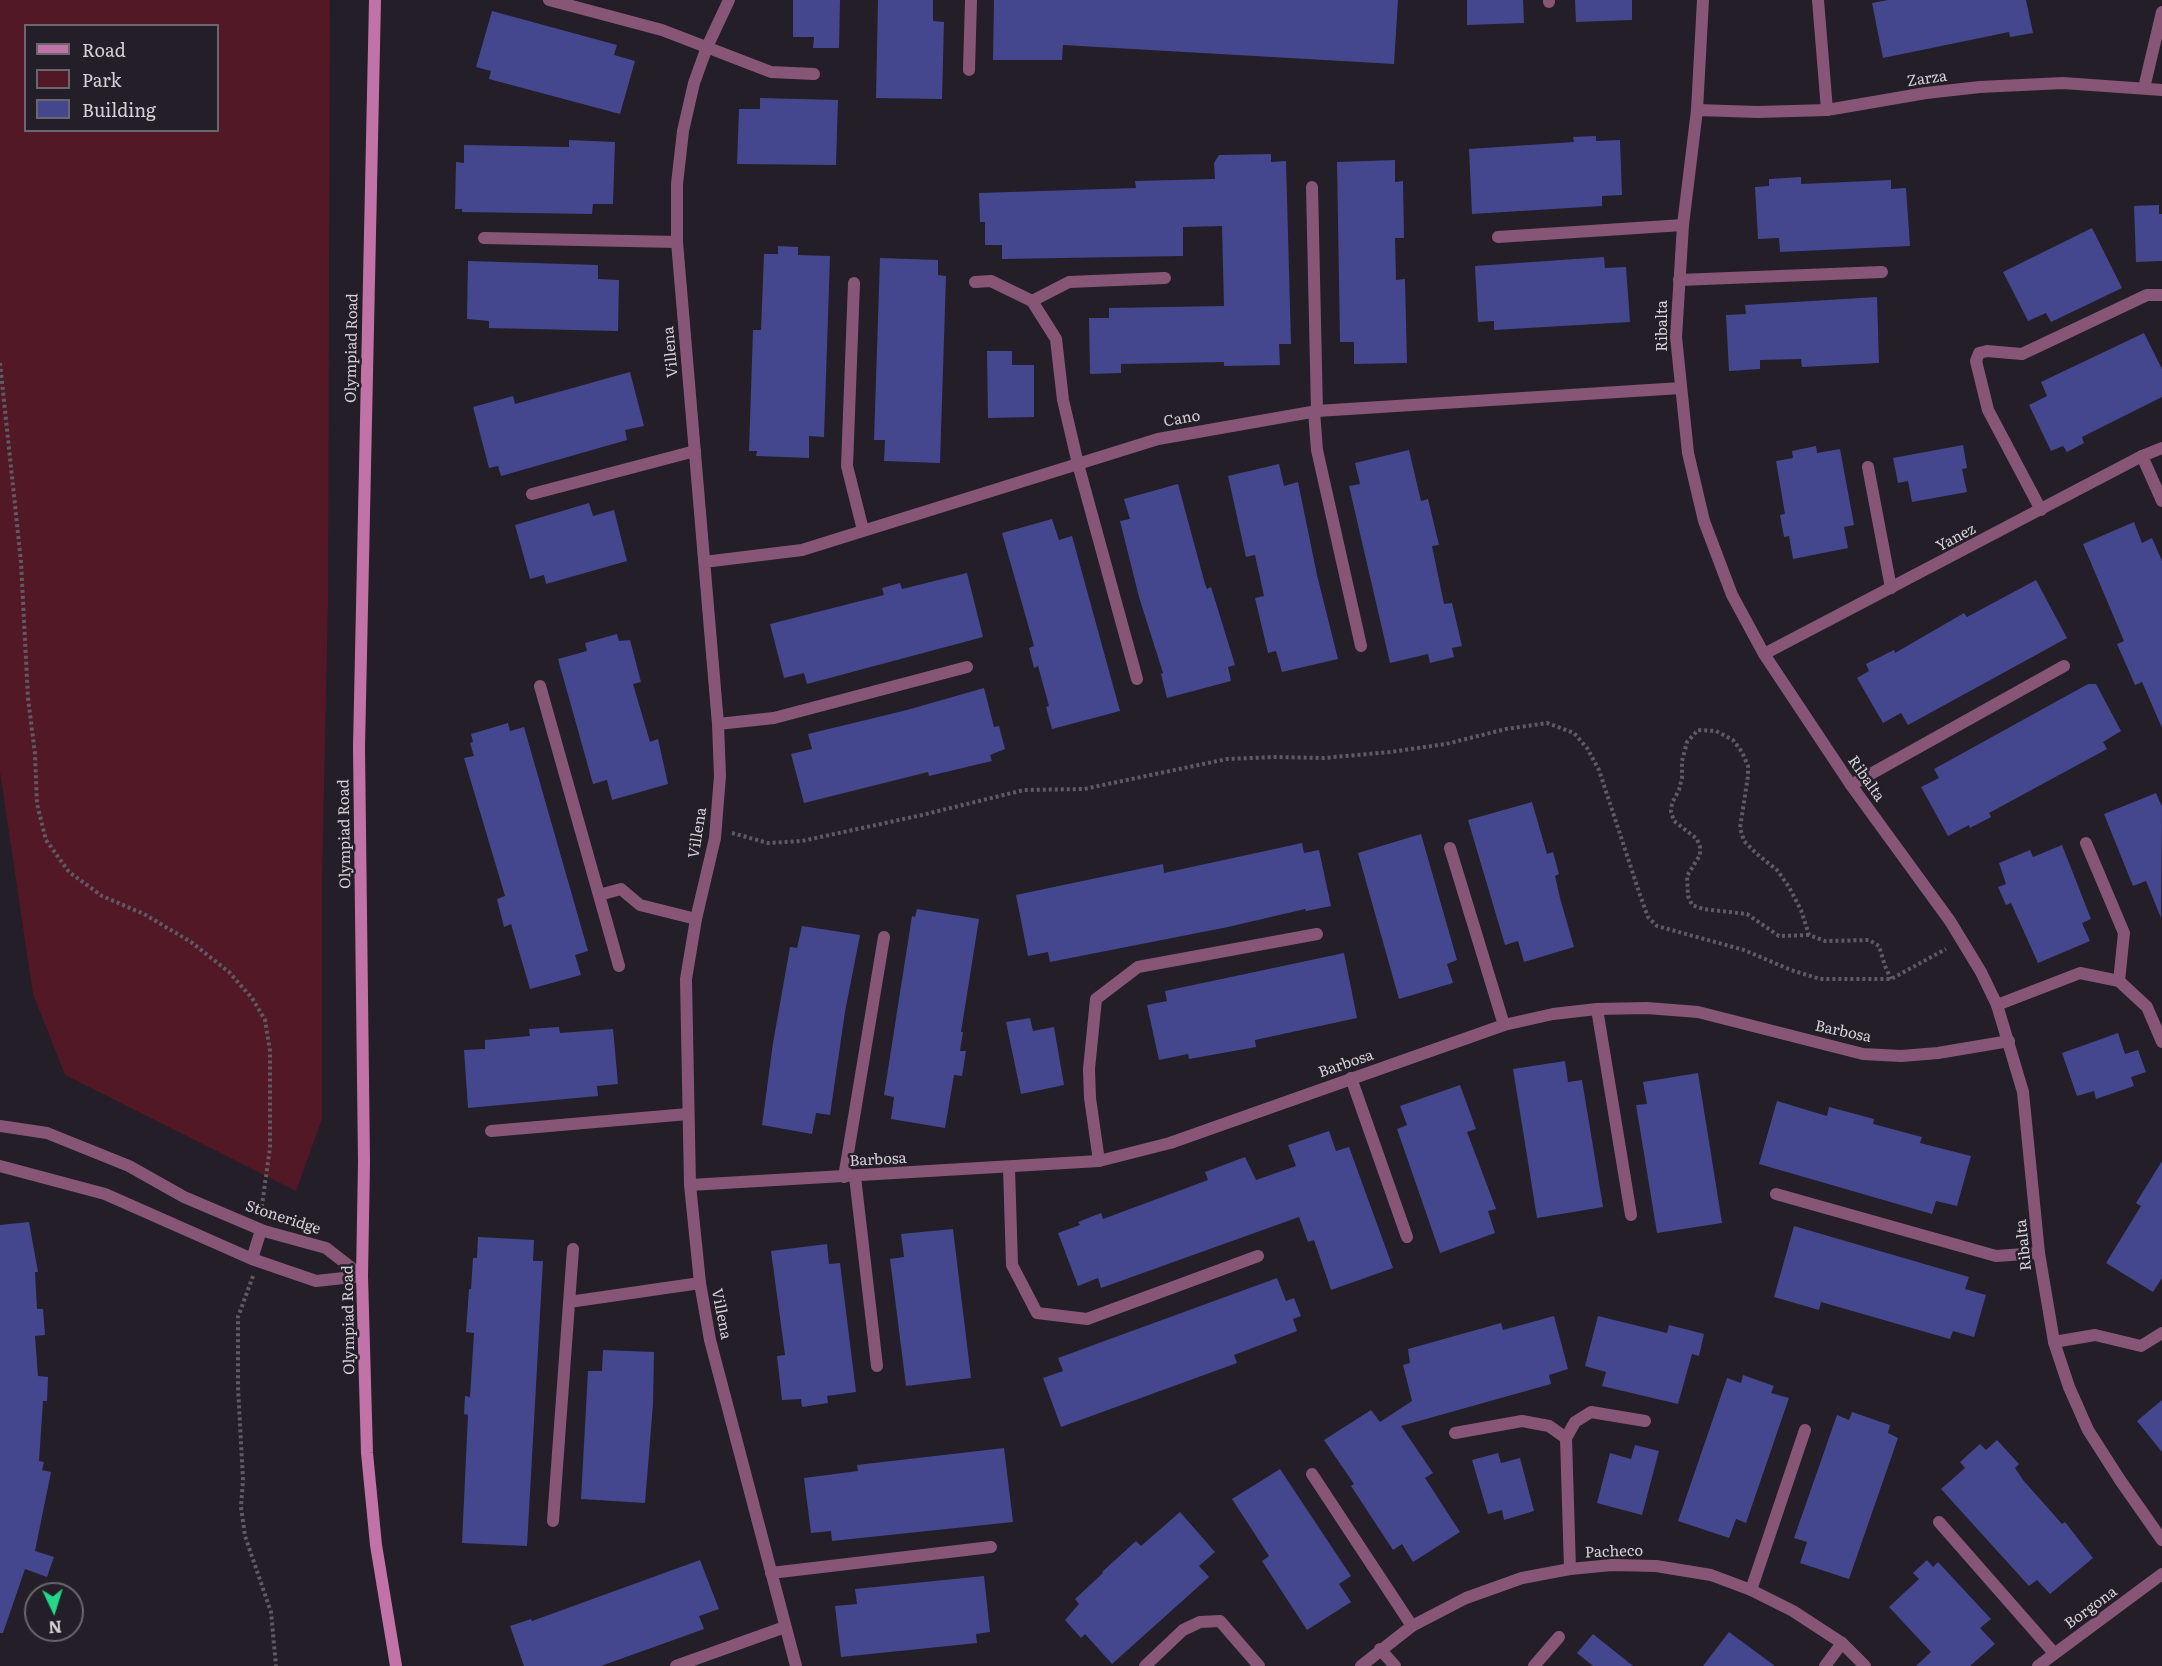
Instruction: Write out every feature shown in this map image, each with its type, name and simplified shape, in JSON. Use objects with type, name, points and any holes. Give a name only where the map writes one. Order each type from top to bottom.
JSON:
[{"type":"main road","name":"Olympiad Road","points":[[375,0],[359,747],[364,1162],[362,1276],[368,1454],[376,1545],[396,1666]]},
{"type":"street","points":[[549,0],[662,30],[771,72],[814,74]]},
{"type":"street","name":"Villena","points":[[729,0],[707,47],[694,83],[683,130],[676,184],[677,242],[718,724],[720,776],[716,828],[696,919],[686,979],[690,1185],[700,1284],[710,1340],[796,1666]]},
{"type":"street","points":[[969,70],[971,0]]},
{"type":"street","name":"Ribalta","points":[[1702,0],[1697,110],[1683,225],[1676,337],[1688,453],[1704,521],[1732,595],[1764,654],[1851,784],[1962,940],[1997,1005],[2023,1092],[2040,1253],[2054,1342],[2069,1387],[2088,1430],[2162,1540]]},
{"type":"street","points":[[1818,0],[1827,110]]},
{"type":"street","points":[[2144,88],[2162,12]]},
{"type":"street","name":"Zarza","points":[[1697,110],[1758,112],[1827,110],[1926,93],[1980,87],[2063,83],[2162,90]]},
{"type":"street","points":[[1312,188],[1317,450],[1361,646]]},
{"type":"street","points":[[1498,237],[1683,225]]},
{"type":"street","points":[[484,238],[677,242]]},
{"type":"street","points":[[1679,280],[1882,272]]},
{"type":"street","points":[[1032,301],[1069,282],[1166,278]]},
{"type":"street","points":[[975,282],[991,281],[1032,301],[1056,339],[1063,400],[1078,464],[1137,679]]},
{"type":"street","points":[[854,283],[847,466],[863,530]]},
{"type":"street","points":[[2041,510],[1988,410],[1976,361],[1979,353],[1987,351],[2022,354],[2147,295],[2162,295]]},
{"type":"street","name":"Cano","points":[[704,562],[802,550],[1158,439],[1316,411],[1681,388]]},
{"type":"street","name":"Yanez","points":[[1764,654],[2142,456],[2162,448]]},
{"type":"street","points":[[532,494],[695,451]]},
{"type":"street","points":[[2142,456],[2162,501]]},
{"type":"street","points":[[1868,467],[1891,588]]},
{"type":"street","points":[[1851,784],[2064,666]]},
{"type":"street","points":[[718,724],[774,718],[967,668]]},
{"type":"street","points":[[540,686],[619,966]]},
{"type":"street","points":[[2086,843],[2124,933],[2119,981]]},
{"type":"street","points":[[1450,848],[1504,1025]]},
{"type":"street","points":[[599,895],[621,889],[640,905],[696,919]]},
{"type":"street","points":[[1099,1161],[1090,1098],[1089,1069],[1096,999],[1138,967],[1317,934]]},
{"type":"street","points":[[877,1366],[850,1177],[884,937]]},
{"type":"street","points":[[1997,1005],[2080,973],[2119,981],[2147,1007],[2162,1042]]},
{"type":"street","name":"Barbosa","points":[[690,1185],[1099,1161],[1170,1143],[1504,1025],[1552,1014],[1597,1009],[1647,1008],[1698,1011],[1863,1054],[1900,1056],[1938,1053],[2009,1041]]},
{"type":"street","points":[[1597,1009],[1631,1215]]},
{"type":"street","points":[[1351,1078],[1407,1237]]},
{"type":"street","points":[[491,1131],[688,1114]]},
{"type":"street","name":"Stoneridge","points":[[0,1128],[47,1133],[129,1166],[184,1197],[261,1230],[326,1248],[362,1276]]},
{"type":"street","points":[[0,1166],[105,1194],[255,1261],[316,1281],[362,1276]]},
{"type":"street","points":[[1009,1168],[1012,1265],[1037,1313],[1087,1319],[1258,1257]]},
{"type":"street","points":[[1776,1194],[1996,1256],[2040,1253]]},
{"type":"street","points":[[255,1261],[261,1230]]},
{"type":"street","points":[[554,1521],[573,1249]]},
{"type":"street","points":[[569,1302],[700,1284]]},
{"type":"street","points":[[2054,1342],[2095,1335],[2141,1346],[2162,1333]]},
{"type":"street","points":[[1570,1569],[1566,1438],[1575,1422],[1591,1412],[1645,1421]]},
{"type":"street","points":[[1455,1433],[1522,1420],[1549,1426],[1566,1438]]},
{"type":"street","points":[[1751,1590],[1805,1430]]},
{"type":"street","points":[[1312,1474],[1412,1626]]},
{"type":"street","points":[[1939,1522],[2054,1653]]},
{"type":"street","points":[[771,1573],[991,1547]]},
{"type":"street","name":"Pacheco","points":[[1361,1666],[1412,1626],[1466,1598],[1522,1578],[1570,1569],[1612,1565],[1656,1566],[1711,1575],[1751,1590],[1793,1611],[1842,1643],[1865,1666]]},
{"type":"street","name":"Borgona","points":[[2038,1666],[2162,1574]]},
{"type":"street","points":[[1145,1666],[1183,1630],[1200,1622],[1220,1621],[1259,1666]]},
{"type":"street","points":[[676,1666],[785,1627]]},
{"type":"street","points":[[1534,1666],[1559,1637]]},
{"type":"street","points":[[1825,1666],[1842,1643]]},
{"type":"street","points":[[1380,1649],[1395,1666]]},
{"type":"path","points":[[0,363],[21,562],[28,698],[35,753],[36,804],[46,840],[69,872],[102,896],[144,914],[191,942],[229,972],[252,998],[265,1020],[270,1051],[270,1148],[261,1230]]},
{"type":"path","points":[[716,828],[768,843],[802,841],[1024,790],[1084,789],[1227,759],[1274,756],[1324,758],[1390,752],[1446,744],[1506,729],[1547,723],[1574,733],[1587,748],[1599,770],[1648,917],[1658,926],[1744,950],[1791,970],[1820,979],[1892,979],[1962,940]]},
{"type":"path","points":[[1809,935],[1801,910],[1777,870],[1744,841],[1740,828],[1749,776],[1748,766],[1742,752],[1733,740],[1716,731],[1698,730],[1687,742],[1682,761],[1680,784],[1672,803],[1671,812],[1674,821],[1697,839],[1700,847],[1700,855],[1687,876],[1688,896],[1692,905],[1703,909],[1747,914],[1779,936],[1809,935],[1825,942],[1869,940],[1879,946],[1892,979]]},
{"type":"path","points":[[255,1261],[238,1317],[239,1410],[243,1480],[241,1507],[246,1536],[271,1612],[276,1666]]},
{"type":"green space","points":[[0,0],[330,0],[328,602],[322,877],[322,1119],[296,1191],[65,1075],[33,994],[0,772]]},
{"type":"building","points":[[793,0],[840,0],[839,48],[813,48],[814,37],[793,37]]},
{"type":"building","points":[[878,0],[933,0],[933,21],[944,22],[942,99],[876,98]]},
{"type":"building","points":[[994,0],[1398,0],[1394,64],[1063,45],[1062,60],[993,60]]},
{"type":"building","points":[[1467,0],[1523,0],[1524,23],[1467,25]]},
{"type":"building","points":[[1575,0],[1632,0],[1632,20],[1576,22]]},
{"type":"building","points":[[1888,0],[2026,0],[2033,33],[2010,37],[2009,32],[1883,58],[1872,3]]},
{"type":"building","points":[[492,11],[617,45],[614,55],[635,61],[620,114],[489,79],[491,71],[476,67]]},
{"type":"building","points":[[760,98],[838,100],[836,165],[737,164],[739,109],[760,109]]},
{"type":"building","points":[[1596,136],[1596,141],[1620,140],[1622,195],[1602,196],[1602,206],[1472,214],[1469,149],[1574,142],[1573,137]]},
{"type":"building","points":[[569,140],[615,142],[613,204],[593,204],[592,214],[462,212],[462,209],[455,209],[456,162],[464,163],[464,145],[569,147]]},
{"type":"building","points":[[1271,154],[1271,162],[1286,161],[1291,344],[1279,344],[1280,365],[1224,366],[1224,362],[1121,364],[1121,373],[1090,374],[1089,318],[1109,318],[1109,308],[1224,306],[1222,226],[1183,227],[1183,256],[1002,259],[1002,245],[985,245],[985,222],[980,222],[979,193],[1136,188],[1135,181],[1215,179],[1214,163],[1219,155]]},
{"type":"building","points":[[1395,160],[1395,182],[1403,181],[1404,238],[1395,238],[1396,280],[1405,279],[1407,363],[1354,364],[1354,342],[1340,342],[1337,162]]},
{"type":"building","points":[[1801,177],[1801,184],[1891,180],[1891,189],[1906,188],[1910,246],[1780,252],[1779,238],[1758,239],[1755,187],[1769,186],[1769,179]]},
{"type":"building","points":[[2159,205],[2159,214],[2162,214],[2162,261],[2136,262],[2134,206]]},
{"type":"building","points":[[2092,228],[2122,288],[2051,322],[2046,313],[2028,321],[2003,272]]},
{"type":"building","points":[[778,246],[798,247],[798,255],[830,256],[824,437],[809,436],[809,458],[756,456],[757,451],[749,451],[753,330],[761,330],[764,254],[778,254]]},
{"type":"building","points":[[1604,257],[1605,268],[1626,267],[1630,322],[1494,330],[1494,321],[1478,322],[1475,266]]},
{"type":"building","points":[[880,258],[938,260],[938,275],[946,276],[940,463],[884,461],[885,440],[874,440]]},
{"type":"building","points":[[468,261],[598,265],[598,279],[619,280],[618,331],[489,328],[489,321],[467,319]]},
{"type":"building","points":[[1877,297],[1879,363],[1802,367],[1801,359],[1760,360],[1760,369],[1729,371],[1726,315],[1746,314],[1745,305]]},
{"type":"building","points":[[2144,333],[2162,369],[2162,397],[2082,437],[2084,443],[2067,452],[2063,446],[2051,451],[2029,405],[2047,396],[2041,382]]},
{"type":"building","points":[[987,351],[1012,351],[1012,365],[1034,365],[1034,417],[988,418]]},
{"type":"building","points":[[630,372],[644,426],[625,430],[627,440],[501,476],[498,466],[489,468],[473,407],[513,396],[515,404]]},
{"type":"building","points":[[1963,445],[1967,468],[1962,469],[1967,492],[1912,502],[1908,481],[1898,483],[1893,458]]},
{"type":"building","points":[[1816,446],[1817,453],[1840,449],[1854,525],[1844,527],[1848,548],[1793,559],[1789,536],[1784,537],[1780,515],[1785,514],[1776,461],[1793,458],[1792,451]]},
{"type":"building","points":[[1409,450],[1421,501],[1428,499],[1439,545],[1432,546],[1444,604],[1452,603],[1462,646],[1452,648],[1454,657],[1430,663],[1428,654],[1390,663],[1349,486],[1360,484],[1355,463]]},
{"type":"building","points":[[1279,464],[1284,486],[1298,482],[1317,575],[1338,659],[1282,672],[1276,651],[1268,653],[1255,598],[1264,596],[1255,555],[1246,557],[1228,476]]},
{"type":"building","points":[[1178,484],[1205,584],[1207,589],[1211,587],[1235,665],[1228,667],[1231,681],[1167,698],[1161,674],[1163,673],[1139,597],[1120,521],[1130,519],[1124,499]]},
{"type":"building","points":[[589,503],[593,516],[614,510],[627,561],[546,584],[544,575],[530,579],[515,525]]},
{"type":"building","points":[[1052,519],[1059,540],[1072,536],[1120,711],[1052,729],[1046,707],[1049,706],[1038,666],[1034,668],[1029,648],[1034,646],[1002,533]]},
{"type":"building","points":[[2134,522],[2142,543],[2152,538],[2162,561],[2162,728],[2142,682],[2135,685],[2117,644],[2124,641],[2083,544]]},
{"type":"building","points":[[967,573],[983,637],[807,684],[804,673],[784,678],[770,624],[884,595],[882,588],[900,583],[902,589]]},
{"type":"building","points":[[2036,580],[2067,638],[1908,725],[1901,713],[1883,723],[1857,678],[1869,671],[1866,664],[1894,650],[1895,653],[1964,613],[1967,617]]},
{"type":"building","points":[[617,634],[619,641],[630,640],[641,682],[633,684],[650,742],[658,739],[668,784],[612,800],[607,780],[593,784],[558,659],[587,651],[585,643]]},
{"type":"building","points":[[2088,684],[2096,684],[2121,731],[2103,742],[2107,749],[1989,813],[1991,817],[1948,836],[1921,787],[1939,778],[1934,769]]},
{"type":"building","points":[[984,688],[994,727],[999,726],[1005,749],[990,755],[992,761],[929,776],[928,772],[804,803],[791,754],[812,749],[808,734],[907,710]]},
{"type":"building","points":[[508,723],[510,731],[524,727],[588,951],[575,955],[581,975],[530,989],[511,924],[504,927],[497,899],[505,896],[464,758],[474,756],[470,743],[473,742],[471,734]]},
{"type":"building","points":[[2156,793],[2162,807],[2161,918],[2146,881],[2133,886],[2104,814]]},
{"type":"building","points":[[1532,802],[1547,854],[1553,852],[1559,874],[1555,876],[1574,947],[1524,962],[1518,941],[1505,945],[1468,820]]},
{"type":"building","points":[[1421,834],[1457,960],[1447,964],[1453,983],[1399,999],[1358,853]]},
{"type":"building","points":[[1302,843],[1304,853],[1319,850],[1331,906],[1306,911],[1305,909],[1228,927],[1050,962],[1048,952],[1028,956],[1016,895],[1163,864],[1164,873]]},
{"type":"building","points":[[2062,845],[2091,919],[2082,923],[2090,941],[2038,963],[2011,903],[2006,905],[1998,887],[2006,884],[1999,863],[2030,850],[2033,857]]},
{"type":"building","points":[[917,909],[979,919],[961,1032],[963,1032],[960,1051],[966,1051],[962,1076],[954,1075],[945,1128],[891,1119],[894,1097],[884,1095],[912,916],[915,917]]},
{"type":"building","points":[[802,926],[860,935],[845,1012],[830,1115],[816,1113],[812,1134],[762,1125],[773,1043],[790,947],[797,948]]},
{"type":"building","points":[[1344,953],[1357,1018],[1255,1040],[1256,1047],[1189,1059],[1188,1054],[1159,1060],[1147,1005],[1167,1001],[1165,991]]},
{"type":"building","points":[[1030,1018],[1033,1031],[1054,1027],[1064,1085],[1021,1094],[1006,1022]]},
{"type":"building","points":[[559,1027],[560,1033],[613,1029],[618,1084],[597,1086],[598,1096],[468,1108],[464,1050],[485,1049],[485,1040],[530,1036],[529,1029]]},
{"type":"building","points":[[2118,1033],[2125,1054],[2138,1050],[2146,1072],[2131,1077],[2134,1086],[2096,1099],[2094,1091],[2077,1096],[2062,1053]]},
{"type":"building","points":[[1565,1061],[1568,1082],[1582,1080],[1603,1207],[1537,1218],[1513,1069]]},
{"type":"building","points":[[1698,1073],[1722,1223],[1657,1233],[1636,1105],[1647,1104],[1643,1082]]},
{"type":"building","points":[[1460,1085],[1476,1129],[1467,1132],[1496,1209],[1488,1211],[1495,1233],[1440,1253],[1397,1129],[1407,1125],[1400,1106]]},
{"type":"building","points":[[1777,1101],[1827,1116],[1829,1107],[1874,1119],[1873,1124],[1922,1137],[1920,1143],[1971,1156],[1957,1206],[1936,1201],[1932,1214],[1759,1164]]},
{"type":"building","points":[[1329,1131],[1336,1151],[1349,1147],[1393,1268],[1331,1290],[1314,1240],[1308,1242],[1299,1217],[1101,1288],[1098,1278],[1078,1286],[1058,1233],[1080,1225],[1078,1222],[1101,1213],[1103,1219],[1208,1180],[1205,1172],[1245,1157],[1256,1180],[1296,1166],[1288,1145]]},
{"type":"building","points":[[2162,1161],[2162,1278],[2153,1292],[2106,1263],[2141,1206],[2136,1203]]},
{"type":"building","points":[[29,1222],[38,1272],[35,1272],[37,1309],[43,1309],[45,1335],[35,1336],[38,1376],[48,1377],[47,1401],[43,1401],[39,1461],[44,1462],[42,1470],[51,1472],[35,1551],[54,1557],[47,1577],[25,1569],[3,1633],[0,1633],[0,1225]]},
{"type":"building","points":[[1794,1226],[1969,1277],[1965,1289],[1986,1295],[1974,1337],[1953,1331],[1950,1339],[1821,1302],[1819,1310],[1774,1297]]},
{"type":"building","points":[[953,1229],[971,1378],[906,1386],[890,1259],[904,1257],[901,1234]]},
{"type":"building","points":[[478,1237],[534,1240],[533,1261],[543,1261],[527,1546],[462,1543],[468,1415],[464,1414],[465,1396],[470,1397],[474,1333],[466,1332],[469,1289],[471,1289],[473,1258],[477,1258]]},
{"type":"building","points":[[827,1244],[829,1264],[840,1263],[856,1392],[827,1396],[828,1403],[802,1407],[801,1399],[782,1400],[777,1356],[785,1355],[771,1251]]},
{"type":"building","points":[[1277,1278],[1286,1301],[1294,1298],[1301,1316],[1293,1319],[1297,1331],[1234,1355],[1237,1363],[1061,1427],[1043,1378],[1063,1371],[1058,1358]]},
{"type":"building","points":[[1554,1316],[1568,1369],[1549,1375],[1551,1384],[1401,1426],[1433,1473],[1425,1478],[1460,1532],[1413,1562],[1402,1544],[1393,1550],[1351,1486],[1354,1484],[1324,1440],[1371,1410],[1380,1422],[1412,1401],[1403,1365],[1410,1363],[1408,1349],[1501,1323],[1503,1330]]},
{"type":"building","points":[[1598,1316],[1667,1333],[1669,1325],[1704,1334],[1699,1356],[1692,1354],[1678,1404],[1602,1386],[1606,1372],[1585,1366]]},
{"type":"building","points":[[603,1350],[654,1352],[653,1404],[645,1503],[581,1499],[588,1371],[602,1371]]},
{"type":"building","points":[[1743,1375],[1774,1386],[1771,1393],[1789,1398],[1746,1523],[1736,1519],[1729,1538],[1678,1521],[1727,1378],[1741,1383]]},
{"type":"building","points":[[2162,1400],[2162,1452],[2137,1421]]},
{"type":"building","points":[[1852,1412],[1890,1425],[1888,1433],[1898,1438],[1849,1579],[1800,1563],[1807,1542],[1794,1538],[1837,1415],[1849,1420]]},
{"type":"building","points":[[1997,1440],[2019,1464],[2015,1468],[2023,1480],[2062,1524],[2065,1522],[2093,1558],[2050,1594],[2037,1580],[2029,1586],[1941,1489],[1965,1468],[1960,1462],[1980,1444],[1986,1450]]},
{"type":"building","points":[[1635,1445],[1659,1451],[1642,1515],[1597,1503],[1610,1453],[1631,1459]]},
{"type":"building","points":[[1004,1448],[1013,1522],[832,1541],[831,1531],[811,1533],[804,1478],[858,1471],[857,1465]]},
{"type":"building","points":[[1498,1453],[1501,1463],[1520,1458],[1534,1511],[1504,1520],[1502,1510],[1488,1514],[1472,1460]]},
{"type":"building","points":[[1280,1469],[1351,1576],[1339,1584],[1351,1602],[1307,1630],[1262,1561],[1269,1556],[1232,1499]]},
{"type":"building","points":[[1180,1512],[1215,1552],[1199,1566],[1209,1577],[1112,1664],[1085,1634],[1081,1638],[1065,1620],[1079,1604],[1075,1599],[1102,1572],[1136,1541],[1141,1546]]},
{"type":"building","points":[[700,1560],[719,1609],[699,1616],[704,1629],[601,1666],[524,1666],[510,1626],[531,1619],[532,1621]]},
{"type":"building","points":[[1927,1560],[1933,1567],[1938,1562],[1991,1619],[1980,1628],[1995,1644],[1970,1666],[1916,1666],[1931,1652],[1889,1607],[1919,1579],[1913,1573]]},
{"type":"building","points":[[984,1576],[990,1632],[976,1634],[977,1643],[841,1657],[835,1606],[857,1604],[855,1589]]},
{"type":"building","points":[[1729,1632],[1775,1666],[1703,1666]]},
{"type":"building","points":[[1593,1634],[1633,1666],[1593,1666],[1577,1653]]}]
